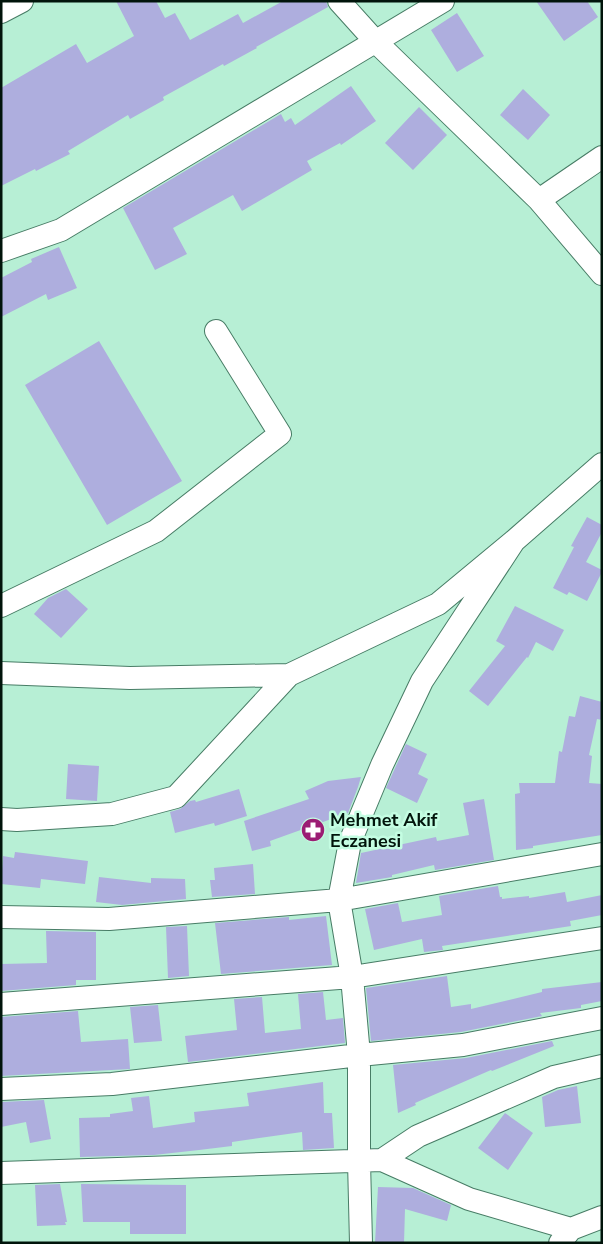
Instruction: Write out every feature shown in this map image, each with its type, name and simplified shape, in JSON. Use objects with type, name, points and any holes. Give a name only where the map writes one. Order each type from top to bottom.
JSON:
[{"type":"street","points":[[1,12],[22,1]]},
{"type":"street","points":[[339,1],[376,42],[539,200],[602,274]]},
{"type":"street","points":[[1,251],[61,230],[443,1]]},
{"type":"street","points":[[539,200],[602,157]]},
{"type":"street","points":[[1,606],[156,531],[280,434],[216,331]]},
{"type":"street","points":[[1,819],[17,820],[112,814],[176,796],[289,675],[438,604],[602,464]]},
{"type":"street","points":[[361,1243],[359,1055],[352,977],[338,900],[350,842],[382,765],[422,681],[514,541]]},
{"type":"street","points":[[1,673],[130,678],[289,675]]},
{"type":"street","points":[[1,917],[109,919],[338,900],[602,854]]},
{"type":"street","points":[[1,1004],[352,977],[602,938]]},
{"type":"street","points":[[1,1089],[112,1084],[359,1055],[463,1045],[602,1018]]},
{"type":"street","points":[[382,1160],[418,1136],[554,1077],[602,1066]]},
{"type":"street","points":[[1,1173],[382,1160],[469,1199],[565,1236],[602,1217]]},
{"type":"building","points":[[116,1],[156,1],[165,18],[175,13],[190,40],[238,14],[243,23],[283,1],[326,1],[328,7],[224,66],[223,64],[163,97],[164,100],[130,119],[128,115],[68,151],[70,154],[1,186],[1,88],[76,44],[87,63],[134,36]]},
{"type":"building","points":[[536,1],[587,1],[598,17],[564,41]]},
{"type":"building","points":[[457,13],[484,56],[457,72],[431,30]]},
{"type":"building","points":[[351,86],[376,121],[341,145],[340,143],[307,161],[312,170],[242,211],[233,195],[173,228],[187,254],[155,270],[123,208],[281,114],[285,122],[291,118],[295,125]]},
{"type":"building","points":[[523,89],[550,115],[528,140],[500,115]]},
{"type":"building","points":[[419,107],[447,135],[413,170],[385,143]]},
{"type":"building","points":[[59,247],[77,288],[48,300],[46,294],[1,317],[1,278],[32,262],[31,259]]},
{"type":"building","points":[[99,341],[182,481],[107,525],[25,385]]},
{"type":"building","points":[[587,517],[602,525],[602,532],[586,562],[602,570],[602,572],[587,601],[569,592],[567,595],[553,588],[574,547],[571,546]]},
{"type":"building","points":[[66,589],[88,609],[61,638],[34,614],[48,598]]},
{"type":"building","points":[[515,606],[564,630],[553,651],[536,642],[528,658],[488,706],[469,691],[505,646],[496,641]]},
{"type":"building","points":[[580,696],[602,702],[602,720],[597,719],[589,755],[592,756],[589,783],[602,784],[602,835],[516,850],[515,794],[520,793],[519,783],[555,783],[559,751],[562,752],[569,716],[575,717]]},
{"type":"building","points":[[406,744],[427,754],[418,774],[428,779],[417,803],[386,788]]},
{"type":"building","points":[[68,764],[99,766],[97,801],[66,799]]},
{"type":"building","points":[[361,777],[348,813],[270,841],[271,846],[252,851],[244,821],[309,799],[305,791],[328,781]]},
{"type":"building","points":[[239,789],[247,816],[215,826],[214,823],[175,833],[170,812],[180,809],[190,801],[195,800],[196,802]]},
{"type":"building","points":[[484,799],[494,860],[435,870],[434,865],[392,875],[392,877],[356,883],[361,853],[436,837],[437,841],[469,835],[463,803]]},
{"type":"building","points":[[15,852],[88,861],[85,884],[41,879],[40,888],[1,884],[3,856],[14,858]]},
{"type":"building","points":[[253,864],[255,894],[212,897],[210,880],[215,880],[214,868]]},
{"type":"building","points":[[99,877],[151,883],[151,878],[185,879],[186,899],[122,905],[96,902]]},
{"type":"building","points":[[498,886],[502,899],[529,896],[529,898],[565,892],[567,902],[602,895],[602,915],[570,921],[571,926],[442,946],[443,950],[424,952],[422,939],[374,950],[365,909],[398,903],[402,922],[442,915],[439,896]]},
{"type":"building","points":[[326,916],[332,965],[221,974],[215,923],[289,917],[289,920]]},
{"type":"building","points":[[187,926],[189,976],[168,978],[166,927]]},
{"type":"building","points":[[46,931],[96,932],[96,980],[76,980],[76,985],[1,991],[1,964],[47,963]]},
{"type":"building","points":[[447,976],[451,1007],[471,1004],[471,1009],[542,992],[542,989],[602,982],[602,1001],[581,1005],[581,1008],[540,1013],[542,1016],[461,1032],[371,1041],[366,988]]},
{"type":"building","points":[[323,992],[326,1020],[343,1018],[345,1043],[188,1062],[185,1036],[237,1030],[234,999],[262,997],[265,1033],[301,1029],[298,994]]},
{"type":"building","points":[[158,1005],[162,1041],[134,1043],[130,1007]]},
{"type":"building","points":[[78,1011],[81,1042],[128,1039],[130,1069],[1,1076],[1,1017]]},
{"type":"building","points":[[552,1041],[554,1046],[491,1070],[415,1103],[416,1105],[398,1113],[393,1065],[466,1058]]},
{"type":"building","points":[[323,1082],[324,1113],[332,1113],[334,1148],[303,1150],[302,1132],[232,1142],[232,1146],[199,1150],[154,1155],[80,1157],[79,1118],[110,1117],[110,1114],[133,1111],[131,1098],[149,1096],[153,1128],[195,1122],[194,1112],[249,1106],[247,1093]]},
{"type":"building","points":[[577,1086],[581,1123],[545,1127],[542,1097],[558,1090]]},
{"type":"building","points":[[44,1100],[51,1139],[30,1143],[26,1122],[1,1127],[1,1102]]},
{"type":"building","points":[[505,1113],[533,1133],[508,1170],[478,1148]]},
{"type":"building","points":[[60,1184],[66,1225],[37,1226],[35,1185]]},
{"type":"building","points":[[81,1184],[186,1185],[186,1234],[130,1234],[130,1222],[83,1222]]},
{"type":"building","points":[[378,1187],[413,1188],[451,1205],[447,1221],[405,1209],[404,1243],[375,1243]]},
{"type":"place","name":"Mehmet Akif Eczanesi","points":[[313,830]]}]
